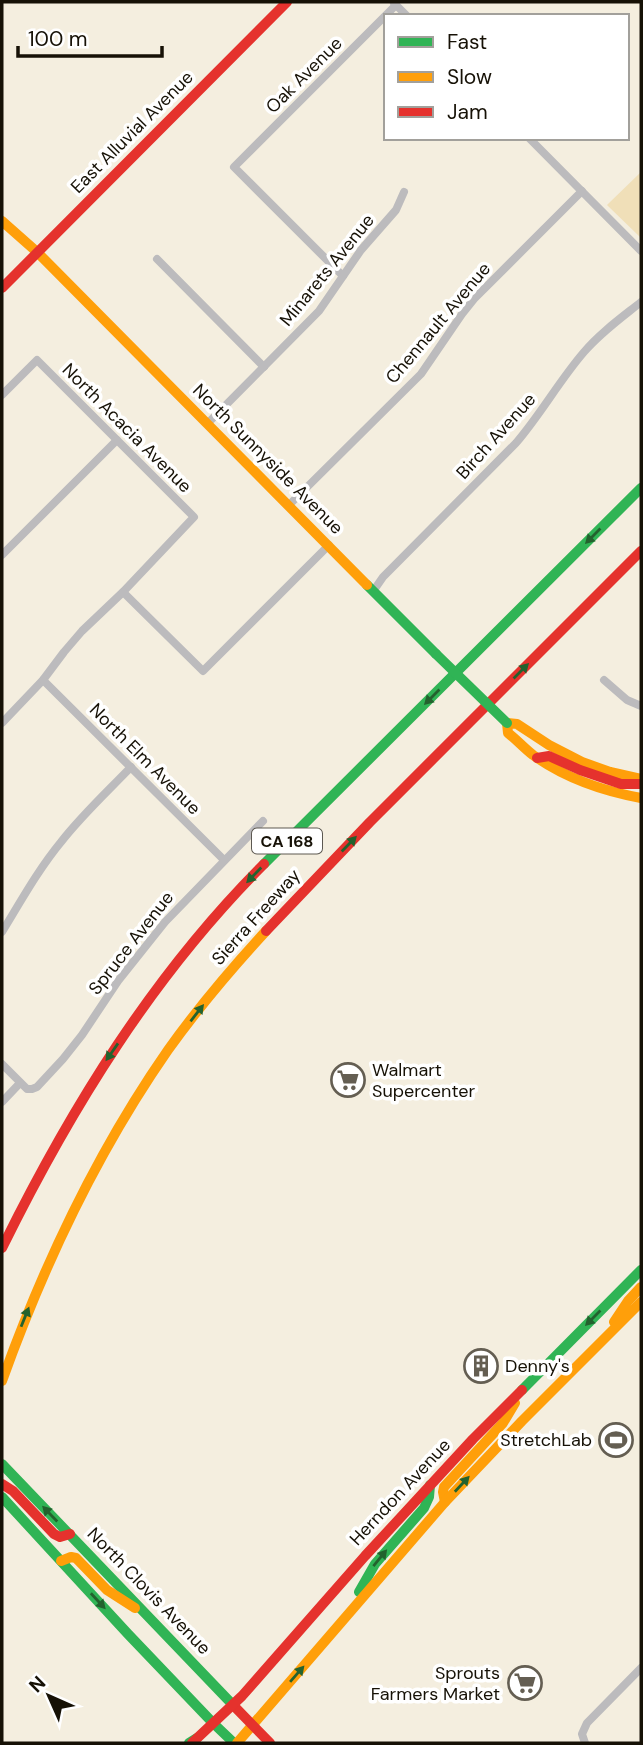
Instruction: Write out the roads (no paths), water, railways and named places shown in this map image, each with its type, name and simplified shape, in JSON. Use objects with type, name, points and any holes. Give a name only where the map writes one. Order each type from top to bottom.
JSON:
[{"type":"main road","name":"East Alluvial Avenue","points":[[2,288],[287,2]]},
{"type":"main road","name":"North Sunnyside Avenue","points":[[2,221],[37,252],[507,723],[508,733],[537,758],[570,776],[641,798]]},
{"type":"main road","name":"Sierra Freeway","points":[[2,1248],[32,1185],[101,1068],[150,997],[199,935],[250,878],[641,488]]},
{"type":"main road","name":"Sierra Freeway","points":[[2,1381],[43,1274],[84,1189],[138,1096],[170,1048],[275,919],[641,551]]},
{"type":"main road","name":"North Sunnyside Avenue","points":[[507,723],[517,723],[549,745],[582,762],[641,782]]},
{"type":"main road","points":[[537,758],[549,756],[621,784],[641,782]]},
{"type":"main road","points":[[615,792],[641,792]]},
{"type":"main road","name":"Herndon Avenue","points":[[192,1741],[233,1705],[430,1485],[641,1270]]},
{"type":"main road","points":[[603,1340],[628,1301],[641,1287]]},
{"type":"main road","points":[[2,1497],[128,1634],[235,1743],[445,1502],[641,1302]]},
{"type":"main road","points":[[445,1502],[444,1487],[503,1423],[524,1387]]},
{"type":"main road","name":"North Clovis Avenue","points":[[2,1464],[270,1743]]},
{"type":"main road","points":[[2,1484],[13,1491],[54,1534],[61,1537],[70,1534]]},
{"type":"main road","points":[[346,1617],[375,1564],[425,1507],[430,1485]]},
{"type":"main road","points":[[61,1561],[76,1558],[107,1590],[149,1617]]},
{"type":"street","name":"Oak Avenue","points":[[343,276],[234,167],[394,3]]},
{"type":"street","points":[[531,140],[641,251]]},
{"type":"street","name":"Chennault Avenue","points":[[289,505],[421,374],[474,299],[582,191]]},
{"type":"street","name":"Minarets Avenue","points":[[208,423],[318,311],[361,250],[396,210],[404,192]]},
{"type":"street","points":[[157,259],[264,367]]},
{"type":"street","name":"Birch Avenue","points":[[374,590],[383,577],[532,424],[584,351],[641,302]]},
{"type":"street","name":"North Acacia Avenue","points":[[2,395],[37,360],[194,517],[123,592]]},
{"type":"street","points":[[2,555],[117,440]]},
{"type":"street","points":[[2,723],[43,680],[82,631],[123,592],[203,671],[330,545]]},
{"type":"street","name":"North Elm Avenue","points":[[43,680],[224,860]]},
{"type":"street","points":[[604,680],[628,701],[641,706]]},
{"type":"street","points":[[2,932],[43,864],[131,767]]},
{"type":"street","name":"Spruce Avenue","points":[[20,1083],[27,1089],[37,1087],[70,1051],[118,981],[165,922],[263,821]]},
{"type":"street","points":[[2,1064],[20,1083],[2,1102]]},
{"type":"street","points":[[585,1743],[582,1734],[587,1723],[641,1668]]},
{"type":"place","name":"Walmart Supercenter","points":[[348,1080]]},
{"type":"place","name":"Denny's","points":[[481,1366]]},
{"type":"place","name":"StretchLab","points":[[616,1440]]},
{"type":"place","name":"Sprouts Farmers Market","points":[[525,1683]]}]
